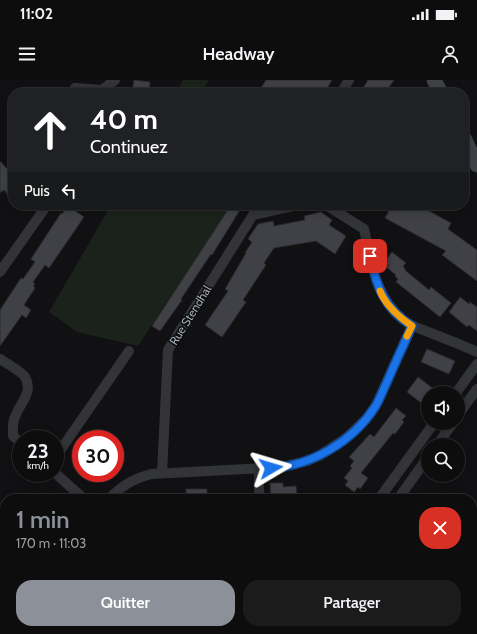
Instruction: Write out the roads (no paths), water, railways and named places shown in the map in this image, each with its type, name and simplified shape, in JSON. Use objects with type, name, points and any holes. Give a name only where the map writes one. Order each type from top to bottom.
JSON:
[{"type":"street","points":[[106,88],[115,80]]},
{"type":"street","points":[[469,148],[477,165]]},
{"type":"street","points":[[0,272],[43,210]]},
{"type":"street","name":"Rue Stendhal","points":[[162,473],[168,350],[253,215],[274,210]]},
{"type":"street","points":[[334,210],[364,229],[373,269],[382,294],[400,318],[412,326],[477,352]]},
{"type":"street","points":[[113,494],[128,482],[151,474],[282,467],[293,465],[319,456],[332,448],[367,418],[376,405],[412,326]]},
{"type":"street","points":[[64,445],[129,351]]},
{"type":"street","points":[[0,359],[24,376],[28,385],[27,394],[15,417],[12,427],[13,430]]},
{"type":"street","points":[[461,386],[477,364]]},
{"type":"street","points":[[465,405],[477,389]]},
{"type":"street","points":[[383,494],[429,430]]},
{"type":"street","points":[[402,494],[421,467]]},
{"type":"street","points":[[259,468],[259,494]]},
{"type":"street","points":[[64,481],[78,494]]}]
